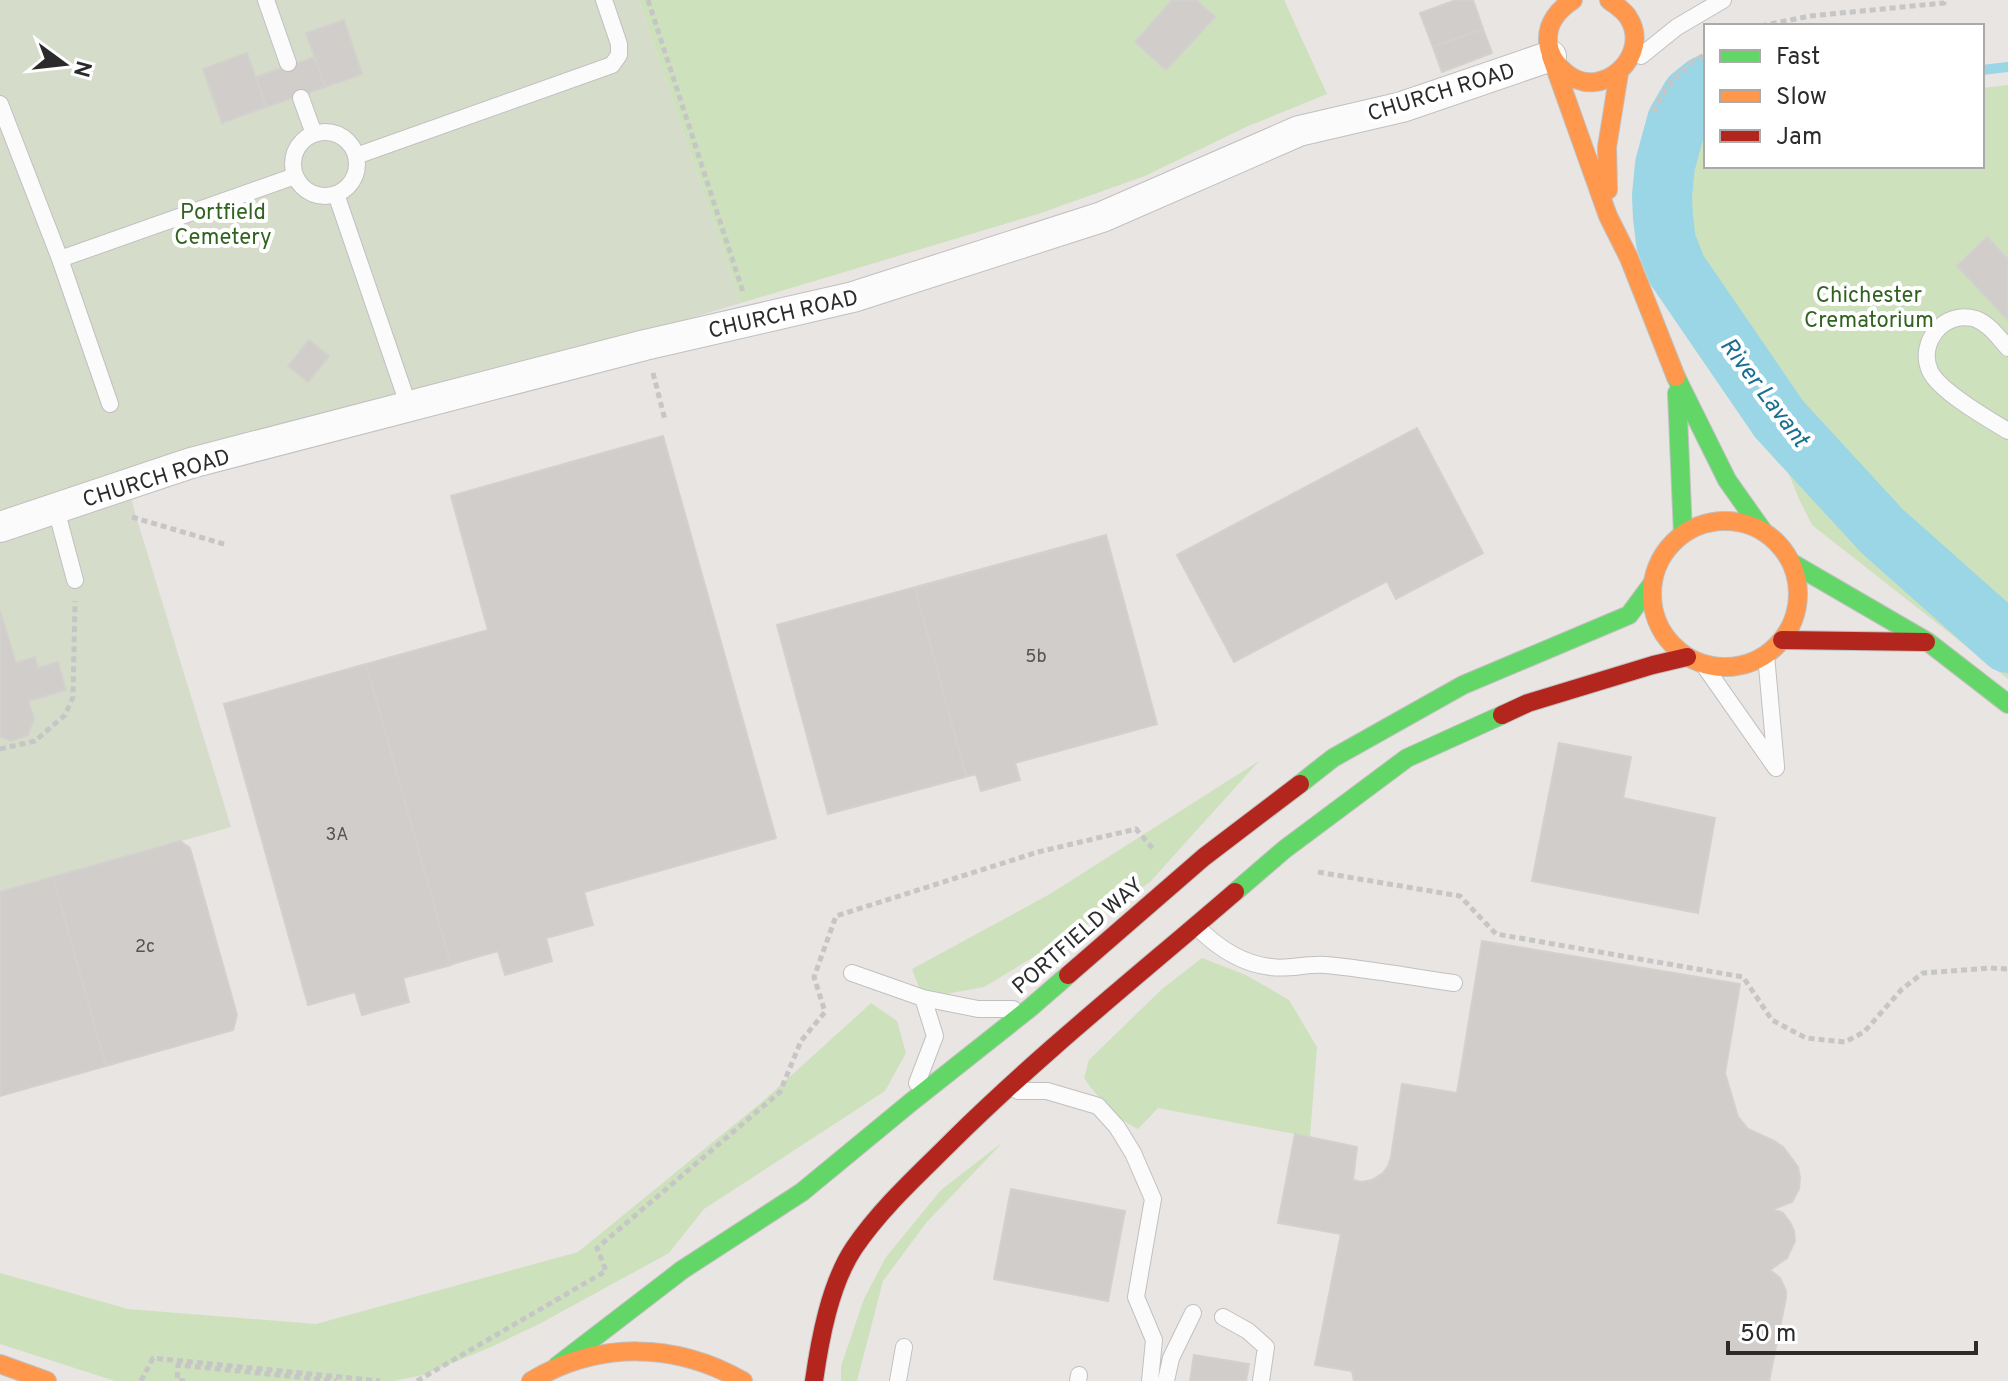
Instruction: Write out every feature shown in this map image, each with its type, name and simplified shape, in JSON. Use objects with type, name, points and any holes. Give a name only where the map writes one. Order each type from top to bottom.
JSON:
[{"type":"main road","points":[[1573,0],[1553,19],[1548,40],[1551,54],[1565,74],[1579,81],[1600,82],[1621,71]]},
{"type":"main road","points":[[1608,216],[1607,147],[1621,71],[1633,51],[1634,30],[1628,17],[1611,1]]},
{"type":"main road","points":[[814,1381],[821,1335],[834,1290],[852,1250],[888,1204],[1000,1094],[1285,849],[1407,758],[1528,703],[1653,665],[1695,661],[1725,668],[1746,665],[1766,655],[1782,640],[1793,621],[1798,602],[1792,563],[1780,545],[1763,531],[1727,480],[1676,377],[1629,258],[1608,216],[1551,54],[1532,13]]},
{"type":"main road","points":[[1676,377],[1683,534]]},
{"type":"main road","points":[[1695,661],[1674,647],[1660,629],[1653,607],[1652,584],[1658,563],[1670,545],[1705,523],[1744,523],[1763,531]]},
{"type":"main road","points":[[1792,563],[1928,642],[2008,704]]},
{"type":"main road","name":"PORTFIELD WAY","points":[[557,1366],[682,1270],[802,1192],[1030,1008],[1204,857],[1333,758],[1463,685],[1629,615],[1652,584]]},
{"type":"main road","points":[[1782,640],[1928,642]]},
{"type":"main road","points":[[531,1381],[557,1366],[601,1353],[647,1351],[692,1358],[743,1381]]},
{"type":"main road","points":[[0,1364],[47,1381]]},
{"type":"street","name":"CHURCH ROAD","points":[[0,527],[191,463],[645,345],[853,297],[1102,217],[1299,131],[1402,107],[1551,54]]},
{"type":"lane","points":[[266,0],[288,63]]},
{"type":"lane","points":[[356,156],[612,65],[619,55],[619,44],[604,0]]},
{"type":"lane","points":[[1611,1],[1633,0]]},
{"type":"lane","points":[[1621,71],[1677,27],[1723,0]]},
{"type":"lane","points":[[301,98],[314,134]]},
{"type":"lane","points":[[0,104],[60,259],[110,404]]},
{"type":"lane","points":[[324,132],[345,139],[356,156],[357,166],[351,183],[336,194],[317,195],[308,191],[295,176],[293,166],[298,146],[314,134],[324,132]]},
{"type":"lane","points":[[60,259],[295,176]]},
{"type":"lane","points":[[336,194],[409,407]]},
{"type":"lane","points":[[2008,348],[1987,325],[1966,318],[1953,319],[1941,325],[1929,340],[1926,351],[1930,373],[1937,382],[1977,413],[2008,431]]},
{"type":"lane","points":[[68,505],[75,580]]},
{"type":"lane","points":[[1695,661],[1776,768],[1766,655]]},
{"type":"lane","points":[[1196,926],[1226,951],[1272,968],[1322,964],[1454,983]]},
{"type":"lane","points":[[852,973],[923,998],[978,1009],[1030,1008]]},
{"type":"lane","points":[[910,1103],[935,1036],[923,998]]},
{"type":"lane","points":[[1000,1094],[1024,1090],[1047,1091],[1098,1106],[1117,1127],[1133,1153],[1153,1199],[1136,1297],[1154,1340],[1150,1381]]},
{"type":"lane","points":[[1166,1381],[1171,1358],[1193,1313]]},
{"type":"lane","points":[[1223,1317],[1248,1331],[1266,1347],[1261,1381]]},
{"type":"lane","points":[[898,1381],[904,1347]]},
{"type":"path","points":[[648,0],[753,320]]},
{"type":"path","points":[[1771,24],[1810,16],[1944,3],[1944,0]]},
{"type":"path","points":[[1679,73],[1704,55]]},
{"type":"path","points":[[645,345],[665,420]]},
{"type":"path","points":[[68,505],[227,545]]},
{"type":"path","points":[[0,749],[35,741],[65,715],[73,697],[75,580]]},
{"type":"path","points":[[417,1381],[606,1271],[597,1248],[780,1092],[801,1041],[825,1012],[814,977],[836,916],[1038,852],[1136,829],[1154,851]]},
{"type":"path","points":[[1312,871],[1460,896],[1496,934],[1743,977],[1772,1020],[1806,1038],[1845,1042],[1864,1032],[1902,989],[1923,973],[2008,969]]},
{"type":"path","points":[[141,1381],[153,1358],[380,1381]]},
{"type":"path","points":[[185,1381],[177,1380],[178,1365],[337,1381]]},
{"type":"green space","name":"Portfield Cemetery","points":[[0,0],[639,0],[741,303],[128,485],[231,827],[0,892]]},
{"type":"green space","points":[[639,0],[1284,0],[1327,94],[1246,127],[1145,176],[1038,214],[741,303]]},
{"type":"green space","name":"Chichester Crematorium","points":[[2008,85],[2008,679],[1812,525],[1676,202],[1685,124],[1704,122],[1704,168],[1984,168],[1984,88]]},
{"type":"green space","points":[[1259,761],[1150,882],[1106,913],[984,987],[923,998],[912,969],[1050,894]]},
{"type":"green space","points":[[1202,958],[1246,975],[1289,1000],[1317,1047],[1310,1137],[1158,1108],[1138,1129],[1108,1107],[1084,1078],[1089,1060],[1162,989]]},
{"type":"green space","points":[[871,1003],[897,1021],[906,1053],[885,1091],[704,1209],[669,1253],[541,1323],[423,1375],[394,1381],[115,1381],[0,1344],[0,1273],[128,1309],[316,1324],[578,1252],[762,1102]]},
{"type":"green space","points":[[1003,1142],[926,1223],[883,1281],[857,1381],[841,1381],[841,1366],[864,1299],[886,1257],[941,1190]]},
{"type":"building","points":[[1172,0],[1196,0],[1215,17],[1166,70],[1135,42]]},
{"type":"building","points":[[1456,0],[1473,0],[1483,29],[1433,47],[1420,13]]},
{"type":"building","points":[[344,20],[362,74],[325,87],[306,33]]},
{"type":"building","points":[[1483,29],[1492,53],[1442,72],[1433,47]]},
{"type":"building","points":[[247,53],[266,107],[222,123],[203,69]]},
{"type":"building","points":[[315,57],[325,87],[266,107],[256,77]]},
{"type":"building","name":"Chichester Crematorium","points":[[1987,237],[2008,259],[2008,320],[1957,266]]},
{"type":"building","points":[[309,340],[329,356],[308,382],[288,366]]},
{"type":"building","points":[[1417,428],[1483,553],[1396,599],[1387,581],[1234,662],[1177,555]]},
{"type":"building","points":[[663,436],[776,838],[584,892],[593,925],[546,938],[552,961],[505,975],[498,951],[403,978],[409,1002],[362,1015],[355,992],[308,1005],[224,704],[488,630],[451,496]]},
{"type":"building","points":[[1106,535],[1157,724],[1015,763],[1020,780],[981,791],[976,774],[966,776],[915,588]]},
{"type":"building","points":[[1106,535],[1157,724],[1015,763],[1020,780],[981,791],[976,774],[828,814],[777,625]]},
{"type":"building","points":[[0,611],[16,663],[35,657],[38,668],[58,662],[66,690],[28,701],[34,719],[28,735],[11,741],[0,736]]},
{"type":"building","points":[[366,664],[451,965],[403,978],[409,1002],[362,1015],[355,992],[308,1005],[224,704]]},
{"type":"building","points":[[1559,743],[1631,757],[1623,798],[1715,818],[1698,913],[1532,881]]},
{"type":"building","points":[[180,841],[190,848],[237,1015],[233,1030],[106,1066],[53,877]]},
{"type":"building","points":[[180,841],[190,848],[237,1015],[233,1030],[0,1096],[0,892]]},
{"type":"building","points":[[1482,941],[1740,984],[1725,1073],[1738,1117],[1748,1129],[1783,1147],[1798,1167],[1800,1178],[1799,1189],[1792,1202],[1774,1209],[1783,1213],[1790,1222],[1795,1241],[1787,1258],[1770,1270],[1780,1278],[1786,1298],[1769,1381],[1354,1381],[1352,1371],[1315,1365],[1341,1234],[1278,1223],[1295,1134],[1357,1147],[1353,1180],[1372,1180],[1383,1173],[1391,1157],[1402,1084],[1457,1093]]},
{"type":"building","points":[[1011,1189],[1125,1211],[1108,1301],[994,1279]]},
{"type":"building","points":[[1194,1355],[1249,1364],[1246,1381],[1190,1381]]},
{"type":"waterway","name":"River Lavant","points":[[1984,70],[2008,67]]},
{"type":"waterway","name":"River Lavant","points":[[1704,87],[1691,97],[1677,121],[1665,165],[1663,217],[1666,242],[1677,270],[1779,419],[1882,531],[2008,643]]},
{"type":"traffic: fast","points":[[1676,377],[1727,480],[1763,531]]},
{"type":"traffic: fast","points":[[1677,393],[1683,534]]},
{"type":"traffic: fast","points":[[1792,563],[1928,642],[2008,704]]},
{"type":"traffic: fast","points":[[1300,784],[1333,758],[1463,685],[1629,615],[1652,584]]},
{"type":"traffic: fast","points":[[1235,892],[1285,849],[1407,758],[1502,715]]},
{"type":"traffic: fast","points":[[557,1366],[682,1270],[802,1192],[1068,975]]},
{"type":"traffic: slow","points":[[1573,0],[1552,22],[1548,34],[1550,50],[1556,63],[1566,73],[1580,81],[1594,82],[1620,70],[1634,46],[1634,31],[1628,17],[1609,0]]},
{"type":"traffic: slow","points":[[1551,56],[1608,216],[1629,258],[1676,377]]},
{"type":"traffic: slow","points":[[1608,190],[1607,147],[1619,73]]},
{"type":"traffic: slow","points":[[1725,521],[1753,526],[1777,542],[1793,566],[1798,594],[1793,622],[1777,646],[1753,662],[1725,667],[1697,662],[1673,646],[1657,622],[1652,594],[1657,566],[1673,542],[1697,526],[1725,521]]},
{"type":"traffic: slow","points":[[531,1381],[583,1359],[637,1351],[691,1359],[743,1381]]},
{"type":"traffic: slow","points":[[0,1364],[47,1381]]},
{"type":"traffic: jam","points":[[1782,640],[1926,642]]},
{"type":"traffic: jam","points":[[1502,715],[1528,703],[1687,657]]},
{"type":"traffic: jam","points":[[1068,975],[1204,857],[1300,784]]},
{"type":"traffic: jam","points":[[814,1381],[823,1330],[838,1278],[854,1248],[876,1219],[1020,1076],[1235,892]]}]
